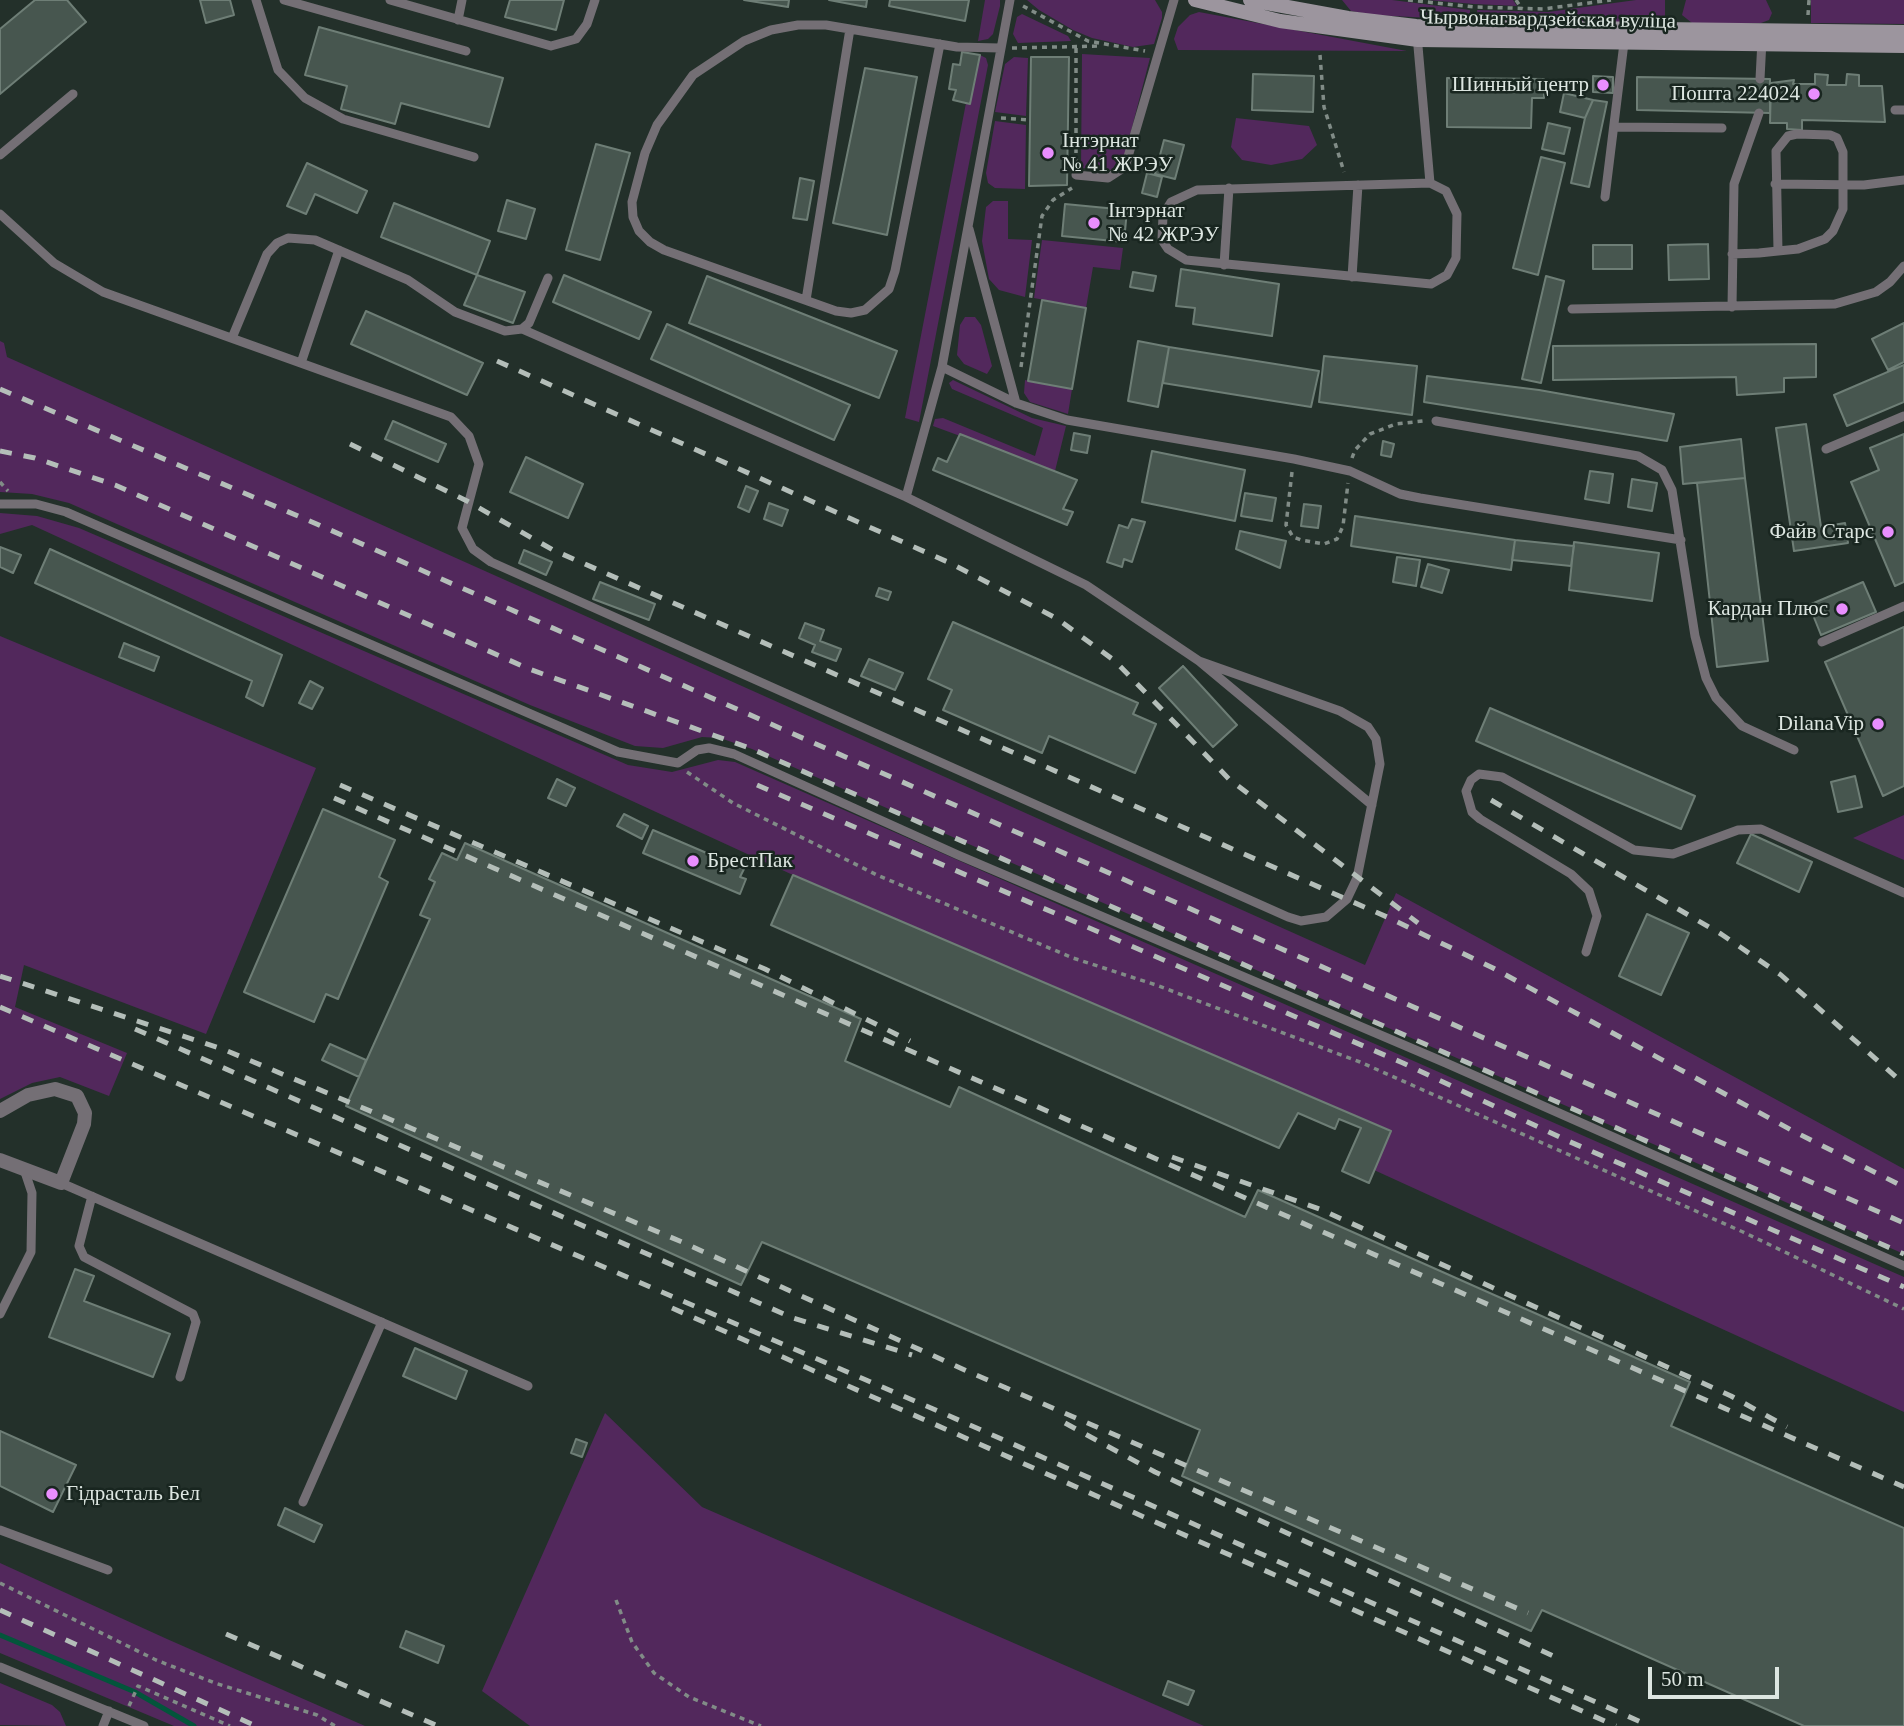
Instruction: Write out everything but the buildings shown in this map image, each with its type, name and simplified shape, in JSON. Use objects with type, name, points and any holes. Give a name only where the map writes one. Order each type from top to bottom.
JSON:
[{"type":"main road","name":"Чырвонагвардзейская вуліца","points":[[1195,0],[1322,14]]},
{"type":"main road","name":"Чырвонагвардзейская вуліца","points":[[1250,0],[1417,33],[1624,43],[1904,33]]},
{"type":"main road","name":"Чырвонагвардзейская вуліца","points":[[1417,33],[1762,38],[1904,46]]},
{"type":"street","points":[[0,1111],[42,1091],[55,1089],[77,1096],[83,1104],[84,1124],[61,1183],[0,1160]]},
{"type":"lane","points":[[256,0],[278,70],[313,104],[342,119],[474,157]]},
{"type":"lane","points":[[284,0],[466,51]]},
{"type":"lane","points":[[390,0],[543,45],[558,46],[576,39],[582,32],[594,0]]},
{"type":"lane","points":[[458,20],[462,0]]},
{"type":"lane","points":[[906,497],[942,367],[1010,0]]},
{"type":"lane","points":[[1076,175],[1108,178],[1125,167],[1174,0]]},
{"type":"lane","points":[[940,44],[895,271],[889,289],[872,305],[851,313],[806,300],[650,242],[639,231],[632,202],[645,153],[657,125],[693,75],[735,46],[771,30],[798,25],[850,29],[940,44],[1000,48]]},
{"type":"lane","points":[[806,300],[850,29]]},
{"type":"lane","points":[[1417,33],[1430,183]]},
{"type":"lane","points":[[1760,79],[1762,38]]},
{"type":"lane","points":[[1605,197],[1616,127],[1624,43]]},
{"type":"lane","points":[[0,155],[73,94]]},
{"type":"lane","points":[[1732,307],[1734,184],[1759,113]]},
{"type":"lane","points":[[1616,127],[1722,128]]},
{"type":"lane","points":[[1732,254],[1778,251],[1812,246],[1833,231],[1843,209],[1843,152],[1837,138],[1830,135],[1797,134],[1788,136],[1776,151],[1778,251]]},
{"type":"lane","points":[[1775,184],[1843,185],[1904,180]]},
{"type":"lane","points":[[1430,183],[1446,191],[1457,214],[1456,258],[1447,275],[1423,285],[1224,265],[1176,257],[1162,240],[1163,215],[1171,202],[1182,194],[1197,190],[1430,183]]},
{"type":"lane","points":[[1352,276],[1353,185]]},
{"type":"lane","points":[[1224,265],[1229,188]]},
{"type":"lane","points":[[0,214],[35,249],[79,279],[130,303],[440,412],[460,425],[474,446],[479,464],[462,528],[473,549],[491,562],[1288,917],[1301,921],[1326,917],[1347,899],[1359,870],[1381,764],[1376,739],[1368,727],[1340,711],[1199,661]]},
{"type":"lane","points":[[968,226],[1016,403]]},
{"type":"lane","points":[[232,338],[261,265],[276,243],[300,237],[339,250],[408,280],[456,312],[505,331],[522,329],[906,497],[1086,585],[1199,661],[1372,805]]},
{"type":"lane","points":[[301,363],[339,250]]},
{"type":"lane","points":[[1572,309],[1835,304],[1876,292],[1890,282],[1904,266]]},
{"type":"lane","points":[[522,329],[534,314],[548,278]]},
{"type":"lane","points":[[942,367],[1016,403],[1067,420],[1350,471],[1400,494],[1681,540]]},
{"type":"lane","points":[[1826,449],[1904,416]]},
{"type":"lane","points":[[1436,421],[1638,456],[1651,462],[1668,479],[1700,658],[1716,698],[1742,726],[1794,750]]},
{"type":"lane","points":[[0,503],[36,504],[66,512],[618,752],[678,763],[697,750],[709,748],[734,754],[958,855],[1446,1063],[1904,1266]]},
{"type":"lane","points":[[1822,642],[1904,606]]},
{"type":"lane","points":[[1586,952],[1597,916],[1589,891],[1571,874],[1472,812],[1466,791],[1471,780],[1479,774],[1502,776],[1634,850],[1673,854],[1738,830],[1761,830],[1904,893]]},
{"type":"lane","points":[[0,1314],[31,1252],[32,1193],[24,1169]]},
{"type":"lane","points":[[61,1183],[528,1386]]},
{"type":"lane","points":[[92,1196],[79,1246],[84,1256],[193,1314],[196,1322],[180,1377]]},
{"type":"lane","points":[[303,1502],[382,1322]]},
{"type":"lane","points":[[0,1530],[108,1570]]},
{"type":"lane","points":[[0,1667],[144,1726]]},
{"type":"lane","points":[[103,1726],[109,1711]]},
{"type":"path","points":[[1016,0],[1065,30],[1108,46]]},
{"type":"path","points":[[1409,0],[1522,9],[1553,8],[1611,0]]},
{"type":"path","points":[[1516,0],[1522,9]]},
{"type":"path","points":[[1076,46],[1076,175]]},
{"type":"path","points":[[1000,48],[1108,46],[1149,51]]},
{"type":"path","points":[[1320,55],[1324,107],[1353,185]]},
{"type":"path","points":[[988,117],[1030,120]]},
{"type":"path","points":[[1020,376],[1040,226],[1046,208],[1058,195]]},
{"type":"path","points":[[1294,459],[1286,524],[1293,537],[1324,544],[1337,539],[1343,526],[1355,450],[1370,434],[1408,422],[1436,421]]},
{"type":"path","points":[[678,763],[715,793],[877,875],[1073,958],[1156,985],[1360,1062],[1793,1255],[1904,1309]]},
{"type":"path","points":[[0,1583],[156,1660],[215,1683],[317,1715],[335,1726]]},
{"type":"path","points":[[616,1600],[632,1642],[654,1674],[689,1697],[761,1726]]},
{"type":"path","points":[[123,1717],[138,1686],[230,1726]]},
{"type":"shaded area","points":[[985,0],[1000,0],[1000,6],[993,34],[988,39],[978,41]]},
{"type":"shaded area","points":[[1027,0],[1155,0],[1162,12],[1162,18],[1154,44],[1133,47],[1092,38],[1073,30]]},
{"type":"shaded area","points":[[1342,0],[1392,0],[1470,10],[1470,20],[1373,15],[1351,11]]},
{"type":"shaded area","points":[[1428,0],[1513,0],[1517,6],[1474,4]]},
{"type":"shaded area","points":[[1636,0],[1665,0],[1665,19],[1659,23],[1478,20],[1477,10],[1548,12]]},
{"type":"shaded area","points":[[1686,0],[1766,0],[1772,13],[1769,20],[1761,23],[1692,23],[1682,15]]},
{"type":"shaded area","points":[[1811,0],[1904,0],[1904,24],[1811,23]]},
{"type":"shaded area","points":[[1199,12],[1407,51],[1178,50],[1174,39],[1178,27],[1190,15]]},
{"type":"shaded area","points":[[1022,14],[1068,36],[1071,41],[1018,43],[1013,34],[1017,17]]},
{"type":"shaded area","points":[[1082,54],[1150,58],[1124,158],[1111,170],[1081,168]]},
{"type":"shaded area","points":[[980,55],[986,58],[988,65],[919,422],[905,418],[966,103],[970,103]]},
{"type":"shaded area","points":[[1014,57],[1028,58],[1026,116],[995,112],[1005,64]]},
{"type":"shaded area","points":[[1236,118],[1309,126],[1317,145],[1302,159],[1271,165],[1242,160],[1231,147]]},
{"type":"shaded area","points":[[995,121],[1026,125],[1025,189],[995,188],[988,183],[986,173]]},
{"type":"shaded area","points":[[993,201],[1008,201],[1008,239],[1032,240],[1025,297],[999,290],[989,279],[982,241],[986,207]]},
{"type":"shaded area","points":[[1042,240],[1123,248],[1120,270],[1093,267],[1086,308],[1034,298]]},
{"type":"shaded area","points":[[965,317],[975,317],[981,325],[992,366],[987,374],[964,364],[957,355],[960,325]]},
{"type":"shaded area","points":[[0,341],[4,343],[7,357],[1365,965],[1396,893],[1904,1169],[1904,1254],[752,749],[720,738],[702,737],[663,748],[635,746],[530,705],[69,503],[32,494],[0,492]]},
{"type":"shaded area","points":[[953,380],[1032,418],[1066,426],[1055,471],[933,426],[935,419],[943,418],[1035,456],[1043,428],[952,389],[949,383]]},
{"type":"shaded area","points":[[1025,380],[1072,389],[1068,414],[1030,402],[1024,393]]},
{"type":"shaded area","points":[[0,513],[37,516],[79,528],[628,765],[672,772],[718,760],[735,762],[1904,1277],[1904,1412],[1374,1170],[1391,1131],[793,875],[32,525],[0,534]]},
{"type":"shaded area","points":[[0,636],[316,768],[206,1034],[24,965],[15,1007],[127,1053],[109,1096],[60,1077],[32,1083],[0,1099]]},
{"type":"shaded area","points":[[1904,815],[1904,860],[1853,838]]},
{"type":"shaded area","points":[[605,1413],[702,1507],[1204,1726],[530,1726],[482,1691]]},
{"type":"shaded area","points":[[0,1563],[365,1726],[174,1726],[0,1653]]},
{"type":"shaded area","points":[[0,1683],[52,1705],[60,1712],[66,1726],[0,1725]]},
{"type":"waterway","points":[[0,1635],[135,1692],[194,1726]]},
{"type":"railway","points":[[497,361],[950,563],[1056,618],[1115,661],[1229,779],[1418,923]]},
{"type":"railway","points":[[0,389],[312,522],[1904,1223]]},
{"type":"railway","points":[[350,444],[467,501],[553,550],[1387,917],[1493,968],[1795,1132],[1904,1187]]},
{"type":"railway","points":[[0,451],[35,458],[115,485],[529,669],[752,749],[1904,1254]]},
{"type":"railway","points":[[340,785],[765,969],[910,1041]]},
{"type":"railway","points":[[757,785],[1403,1063],[1568,1141],[1904,1287]]},
{"type":"railway","points":[[334,798],[1904,1487]]},
{"type":"railway","points":[[1491,800],[1721,934],[1781,975],[1904,1084]]},
{"type":"railway","points":[[0,976],[225,1050],[682,1242],[967,1371],[1528,1613]]},
{"type":"railway","points":[[0,1007],[945,1414],[1650,1726]]},
{"type":"railway","points":[[135,1029],[793,1318],[912,1355]]},
{"type":"railway","points":[[1172,1157],[1322,1210],[1731,1396],[1787,1427]]},
{"type":"railway","points":[[672,1308],[1616,1726]]},
{"type":"railway","points":[[1065,1423],[1155,1472],[1562,1660]]},
{"type":"railway","points":[[0,1610],[256,1726]]},
{"type":"railway","points":[[226,1634],[438,1726]]},
{"type":"place","name":"Шинный центр","points":[[1603,85]]},
{"type":"place","name":"Пошта 224024","points":[[1814,94]]},
{"type":"place","name":"Інтэрнат № 41 ЖРЭУ","points":[[1048,153]]},
{"type":"place","name":"Інтэрнат № 42 ЖРЭУ","points":[[1094,223]]},
{"type":"place","name":"Файв Старс","points":[[1888,532]]},
{"type":"place","name":"Кардан Плюс","points":[[1842,609]]},
{"type":"place","name":"DilanaVip","points":[[1878,724]]},
{"type":"place","name":"БрестПак","points":[[693,861]]},
{"type":"place","name":"Гідрасталь Бел","points":[[52,1494]]}]
